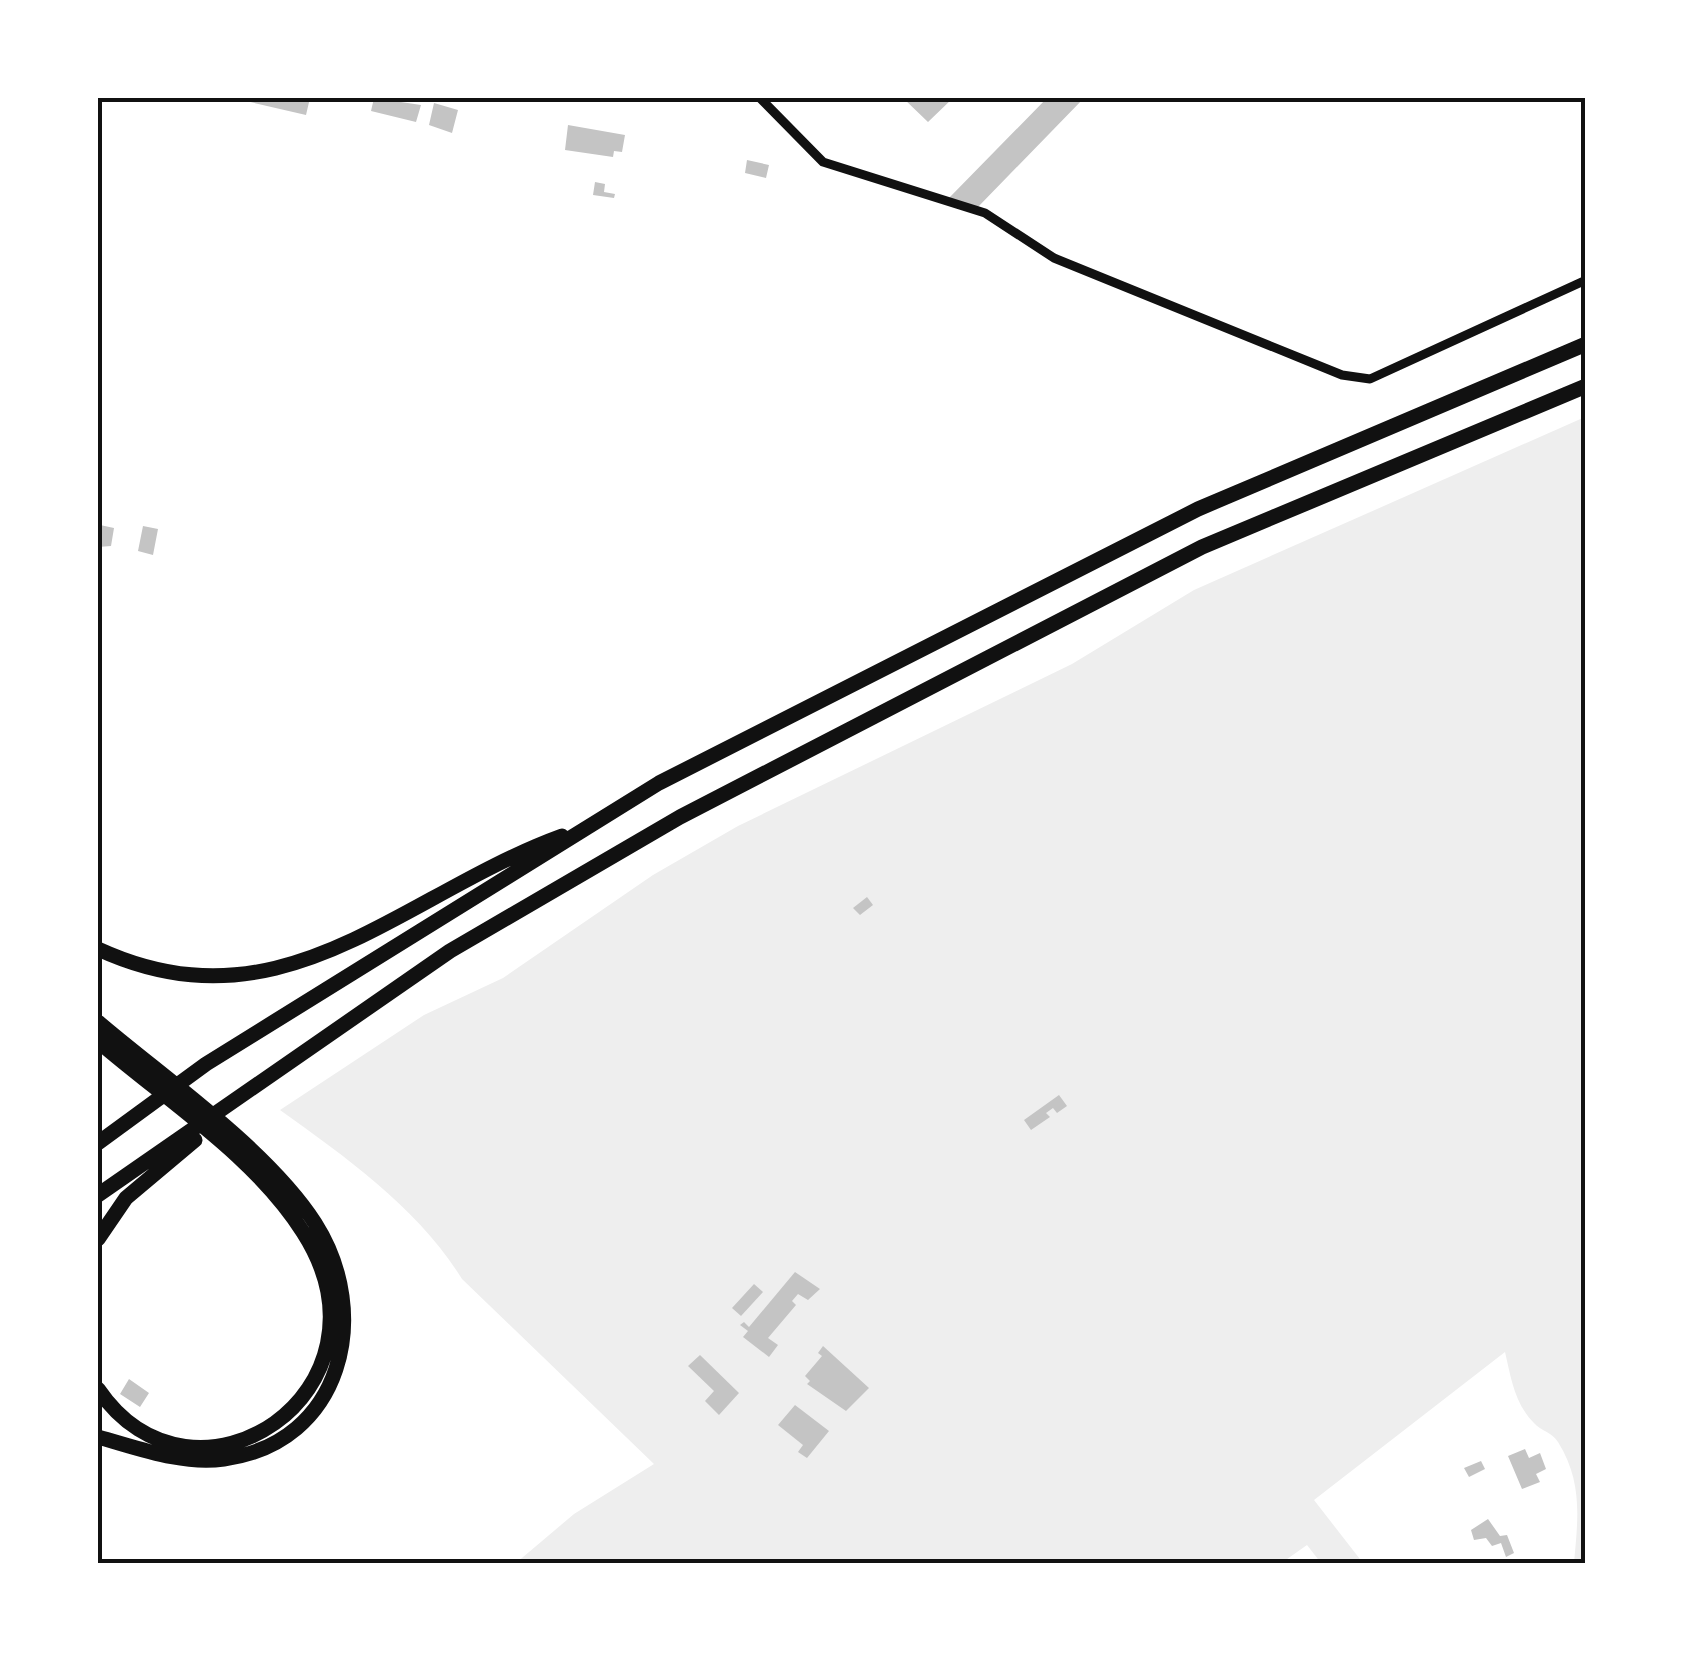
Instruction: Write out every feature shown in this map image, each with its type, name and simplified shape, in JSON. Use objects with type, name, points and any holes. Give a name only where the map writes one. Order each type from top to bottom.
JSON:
[{"type":"highway","points":[[98,1143],[206,1064],[660,783],[1198,509],[1586,344]]},
{"type":"highway","points":[[98,1195],[450,951],[680,817],[1202,547],[1586,386]]},
{"type":"highway","points":[[98,949],[156,972],[221,978],[274,971],[329,953],[526,849],[594,824]]},
{"type":"highway","points":[[98,1239],[126,1198],[154,1171],[378,1013],[450,951]]},
{"type":"highway","points":[[98,1022],[107,1042],[300,1200],[340,1274],[347,1325],[326,1394],[308,1416],[268,1446],[223,1460],[172,1456],[98,1437]]},
{"type":"highway","points":[[98,1389],[108,1404],[152,1436],[199,1446],[223,1444],[268,1430],[287,1416],[313,1384],[331,1324],[325,1279],[304,1233],[254,1164]]},
{"type":"street","points":[[760,98],[823,162],[985,213],[1054,258],[1342,375],[1370,379],[1586,280]]},
{"type":"shaded area","points":[[1585,417],[1585,1563],[1574,1563],[1577,1516],[1572,1472],[1556,1439],[1537,1426],[1522,1407],[1505,1352],[1314,1500],[1363,1563],[1321,1563],[1307,1545],[1280,1564],[516,1563],[574,1514],[654,1464],[462,1279],[403,1207],[280,1110],[424,1015],[503,978],[653,875],[738,826],[1072,664],[1194,590]]},
{"type":"building","points":[[233,98],[310,98],[306,115]]},
{"type":"building","points":[[374,98],[421,105],[416,122],[371,111]]},
{"type":"building","points":[[903,98],[953,98],[928,122]]},
{"type":"building","points":[[1047,98],[1084,98],[977,208],[949,198]]},
{"type":"building","points":[[434,103],[458,110],[452,133],[429,125]]},
{"type":"building","points":[[568,125],[625,135],[622,152],[614,151],[613,157],[565,150]]},
{"type":"building","points":[[747,160],[769,165],[766,178],[745,173]]},
{"type":"building","points":[[595,182],[605,184],[604,192],[615,194],[614,198],[593,195]]},
{"type":"building","points":[[100,525],[114,528],[111,546],[98,547]]},
{"type":"building","points":[[143,526],[158,529],[153,555],[138,551]]},
{"type":"building","points":[[867,897],[873,905],[860,915],[853,908]]},
{"type":"building","points":[[1059,1095],[1067,1106],[1057,1113],[1053,1108],[1046,1113],[1050,1117],[1031,1130],[1024,1120]]},
{"type":"building","points":[[795,1272],[820,1289],[808,1300],[798,1294],[792,1301],[796,1305],[768,1338],[778,1345],[769,1357],[743,1337],[748,1331],[740,1325],[744,1322],[749,1327]]},
{"type":"building","points":[[754,1284],[763,1292],[741,1316],[732,1308]]},
{"type":"building","points":[[823,1346],[869,1388],[846,1411],[807,1384],[810,1381],[805,1376],[822,1356],[818,1353]]},
{"type":"building","points":[[700,1355],[739,1393],[719,1415],[705,1401],[714,1391],[688,1366]]},
{"type":"building","points":[[129,1379],[149,1393],[140,1407],[120,1394]]},
{"type":"building","points":[[795,1405],[829,1431],[807,1458],[798,1452],[803,1445],[778,1425]]},
{"type":"building","points":[[1525,1449],[1529,1458],[1540,1453],[1546,1469],[1536,1474],[1540,1482],[1522,1489],[1508,1456]]},
{"type":"building","points":[[1481,1461],[1485,1469],[1469,1477],[1464,1468]]},
{"type":"building","points":[[1488,1519],[1500,1536],[1507,1535],[1514,1553],[1506,1557],[1501,1543],[1492,1546],[1486,1538],[1474,1540],[1471,1530]]}]
